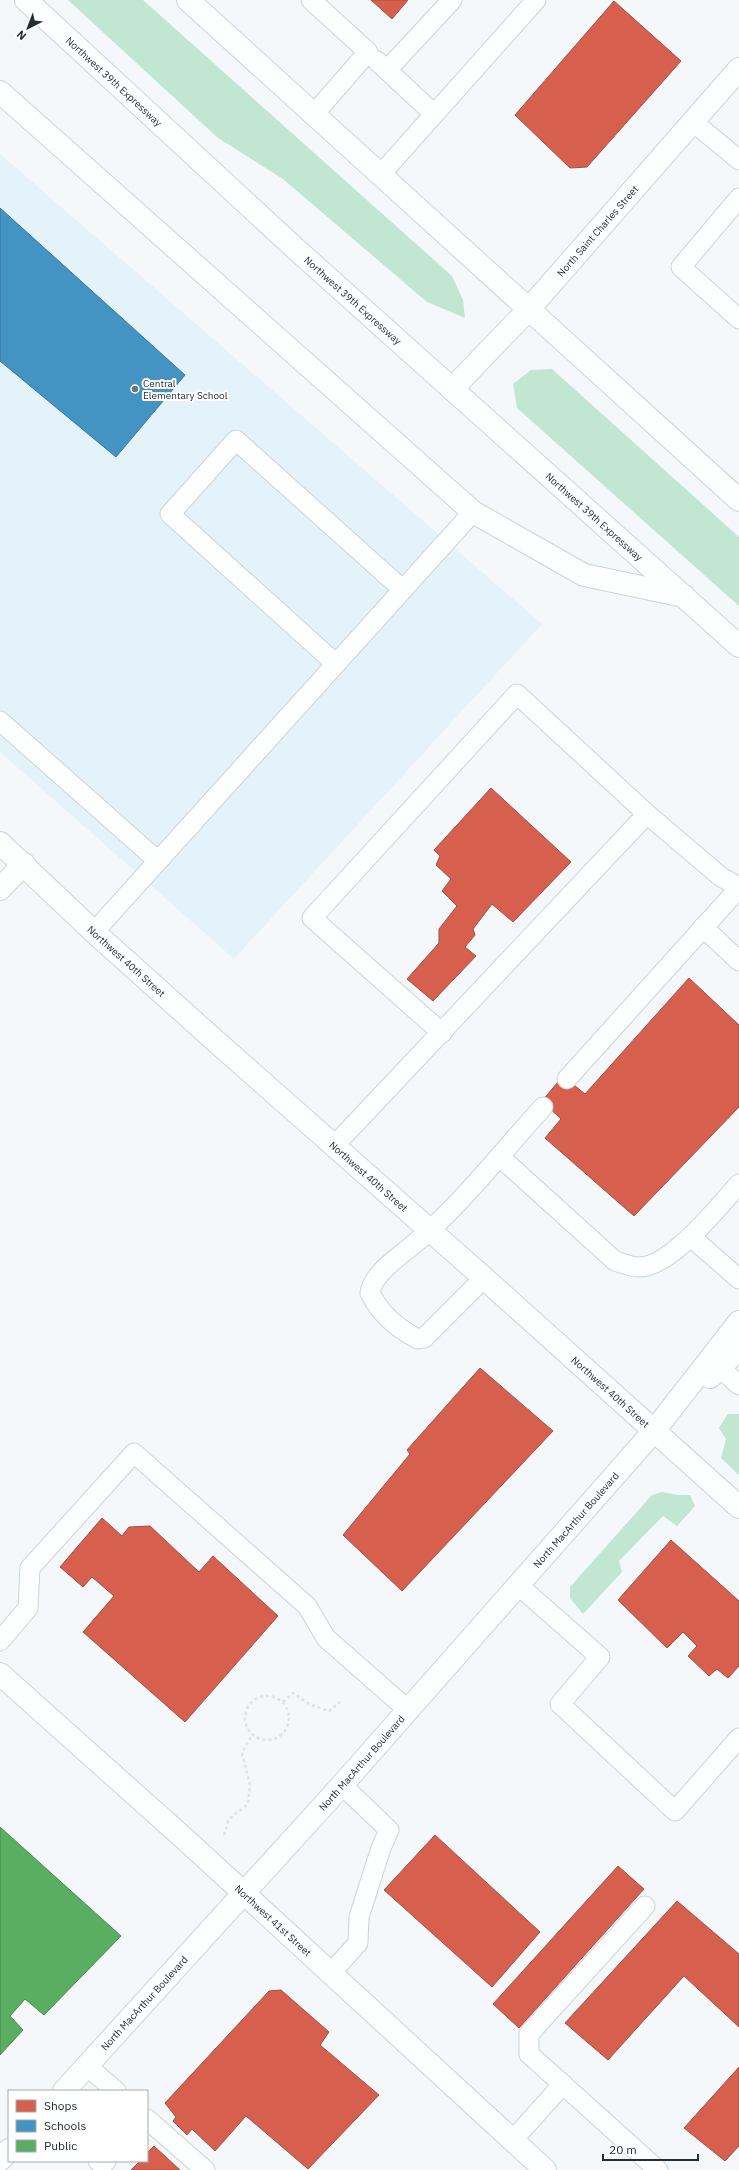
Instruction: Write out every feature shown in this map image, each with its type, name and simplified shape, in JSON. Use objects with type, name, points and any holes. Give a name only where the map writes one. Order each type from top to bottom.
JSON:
[{"type":"main road","name":"Northwest 39th Expressway","points":[[26,0],[298,251],[739,646]]},
{"type":"main road","points":[[189,0],[528,310],[739,500]]},
{"type":"main road","name":"North Saint Charles Street","points":[[452,389],[528,310],[739,69]]},
{"type":"main road","points":[[0,92],[473,512],[584,575],[684,596]]},
{"type":"main road","name":"Northwest 40th Street","points":[[0,843],[24,864],[94,932],[430,1232],[484,1278],[739,1507]]},
{"type":"main road","points":[[0,889],[24,864]]},
{"type":"main road","name":"North MacArthur Boulevard","points":[[65,2090],[342,1785],[654,1431],[739,1322]]},
{"type":"main road","name":"North MacArthur Boulevard","points":[[654,1431],[739,1350]]},
{"type":"main road","name":"Northwest 41st Street","points":[[0,1674],[244,1894],[545,2170]]},
{"type":"main road","points":[[0,2160],[8,2151]]},
{"type":"lane","points":[[311,0],[433,112]]},
{"type":"lane","points":[[387,70],[452,0]]},
{"type":"lane","points":[[381,174],[433,112],[536,0]]},
{"type":"lane","points":[[314,114],[368,52]]},
{"type":"lane","points":[[692,121],[739,160]]},
{"type":"lane","points":[[739,198],[681,267],[739,319]]},
{"type":"lane","points":[[336,664],[170,514],[236,440],[402,589]]},
{"type":"lane","points":[[94,932],[473,512]]},
{"type":"lane","points":[[442,1033],[312,918],[517,694],[647,814],[721,877],[739,888],[702,927],[567,1079]]},
{"type":"lane","points":[[0,722],[158,861]]},
{"type":"lane","points":[[334,1146],[647,814]]},
{"type":"lane","points":[[702,927],[739,961]]},
{"type":"lane","points":[[484,1278],[424,1338],[418,1339],[409,1334],[388,1317],[376,1304],[370,1293],[376,1279],[391,1263],[430,1232],[500,1157],[543,1107]]},
{"type":"lane","points":[[500,1157],[615,1262],[640,1267],[657,1262],[691,1237],[739,1184]]},
{"type":"lane","points":[[691,1237],[739,1279]]},
{"type":"lane","points":[[720,1368],[739,1385]]},
{"type":"lane","points":[[0,1641],[28,1608],[30,1568],[134,1453],[307,1606],[326,1638],[408,1710]]},
{"type":"lane","points":[[518,1585],[600,1657],[560,1704],[675,1810],[739,1738]]},
{"type":"lane","points":[[330,1974],[358,1943],[359,1918],[381,1848],[389,1830],[342,1785]]},
{"type":"lane","points":[[645,1906],[529,2034],[529,2054],[658,2170]]},
{"type":"lane","points":[[87,2066],[115,2090]]},
{"type":"lane","points":[[513,2140],[563,2084]]},
{"type":"lane","points":[[148,2120],[205,2170]]},
{"type":"path","points":[[283,1702],[293,1693],[311,1705],[329,1711],[340,1702]]},
{"type":"path","points":[[270,1696],[283,1702],[288,1712],[289,1723],[281,1736],[274,1740],[266,1741],[252,1735],[248,1730],[244,1716],[250,1703],[256,1698],[270,1696]]},
{"type":"path","points":[[224,1835],[229,1819],[248,1804],[250,1786],[242,1753],[252,1735]]},
{"type":"shaded area","name":"Central Elementary School","points":[[0,154],[542,624],[234,959],[0,752]]},
{"type":"green space","points":[[68,0],[143,0],[452,276],[463,300],[465,318],[427,302],[283,179],[218,138]]},
{"type":"green space","points":[[552,369],[739,537],[739,606],[517,408],[513,384],[531,370]]},
{"type":"green space","points":[[728,1414],[739,1414],[739,1475],[721,1458],[726,1439],[719,1428]]},
{"type":"green space","points":[[662,1492],[678,1495],[690,1495],[695,1506],[677,1526],[663,1516],[619,1561],[622,1572],[583,1614],[570,1598],[570,1587],[652,1495]]},
{"type":"building: Shops","points":[[371,0],[408,0],[392,19]]},
{"type":"building: Shops","points":[[614,1],[681,61],[587,167],[570,168],[515,115]]},
{"type":"building: Shops","points":[[491,788],[571,862],[513,922],[492,904],[473,929],[475,935],[465,947],[476,956],[433,1001],[407,979],[439,943],[439,929],[457,906],[442,891],[451,879],[436,865],[440,856],[434,850]]},
{"type":"building: Shops","points":[[689,978],[739,1025],[739,1107],[634,1216],[545,1138],[561,1119],[542,1101],[563,1076],[585,1094]]},
{"type":"building: Shops","points":[[480,1368],[553,1431],[402,1591],[343,1535],[410,1454],[407,1450]]},
{"type":"building: Shops","points":[[102,1518],[122,1536],[129,1527],[150,1526],[199,1572],[213,1556],[278,1616],[185,1722],[83,1632],[114,1596],[92,1577],[83,1587],[60,1567]]},
{"type":"building: Shops","points":[[671,1540],[739,1601],[739,1666],[728,1678],[717,1669],[709,1676],[688,1656],[697,1646],[683,1632],[667,1648],[618,1600]]},
{"type":"building: Shops","points":[[435,1835],[540,1932],[492,1987],[384,1890]]},
{"type":"building: Shops","points":[[618,1866],[644,1889],[519,2028],[493,2004]]},
{"type":"building: Shops","points":[[677,1901],[739,1954],[739,2027],[684,1976],[608,2060],[565,2023]]},
{"type":"building: Shops","points":[[281,1990],[329,2032],[320,2045],[379,2095],[308,2169],[246,2116],[215,2151],[192,2129],[187,2135],[173,2121],[176,2117],[165,2103],[269,1991]]},
{"type":"building: Shops","points":[[739,2067],[739,2146],[725,2161],[684,2128]]},
{"type":"building: Shops","points":[[154,2146],[180,2170],[131,2170],[139,2162],[148,2162],[148,2152]]},
{"type":"building: Schools","points":[[0,208],[185,375],[116,457],[0,361]]},
{"type":"building: Public","points":[[0,1827],[121,1936],[44,2015],[25,1999],[10,2016],[23,2030],[0,2055]]},
{"type":"place","name":"Central Elementary School","points":[[135,389]]}]
